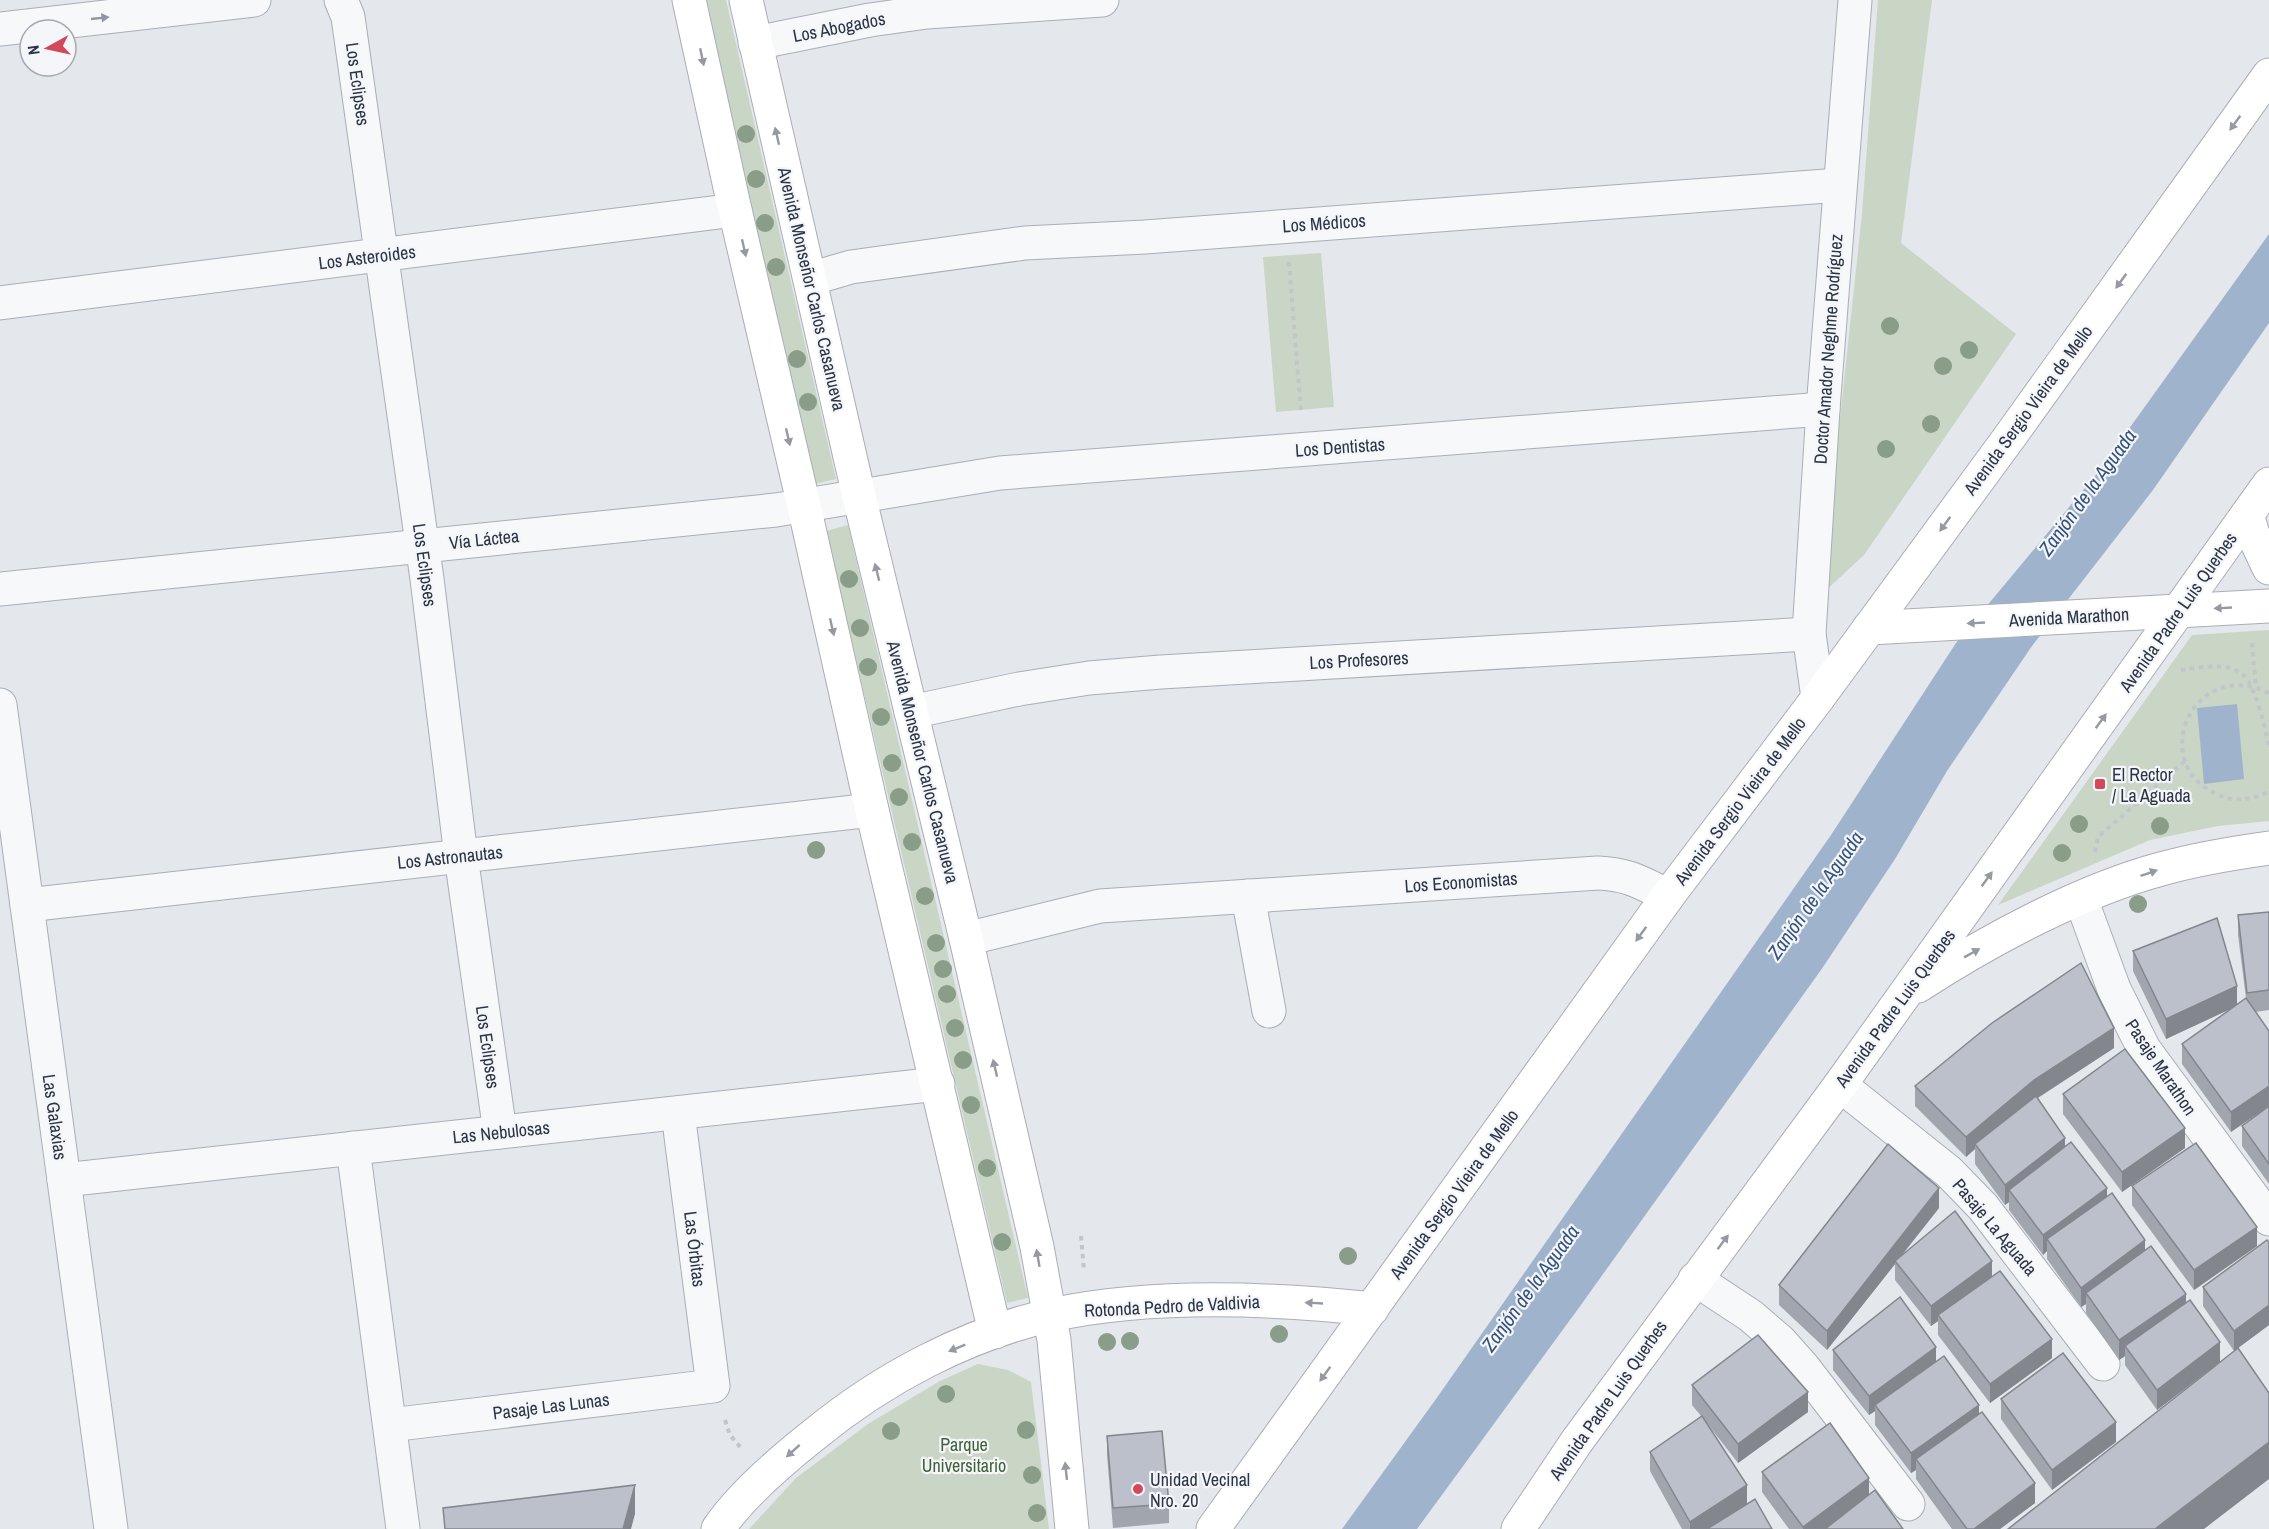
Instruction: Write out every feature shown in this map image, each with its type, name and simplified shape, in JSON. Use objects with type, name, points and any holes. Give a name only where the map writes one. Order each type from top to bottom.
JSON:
[{"type":"main road","points":[[689,0],[872,810],[995,1332]]},
{"type":"main road","name":"Avenida Monseñor Carlos Casanueva","points":[[746,0],[859,496],[966,939],[1036,1247],[1053,1340],[1072,1529]]},
{"type":"main road","name":"Avenida Sergio Vieira de Mello","points":[[1213,1529],[1668,896],[1818,698],[2011,435],[2269,75]]},
{"type":"main road","name":"Avenida Padre Luis Querbes","points":[[1518,1529],[1577,1441],[1840,1085],[2269,484]]},
{"type":"main road","points":[[2247,515],[2269,568]]},
{"type":"main road","name":"Avenida Marathon","points":[[1869,628],[2269,606]]},
{"type":"main road","points":[[1904,995],[1955,962],[2008,933],[2089,895],[2160,869],[2269,848]]},
{"type":"main road","name":"Rotonda Pedro de Valdivia","points":[[718,1529],[765,1478],[839,1414],[886,1383],[940,1355],[995,1332],[1086,1308],[1209,1300],[1300,1303],[1372,1309]]},
{"type":"street","points":[[0,29],[166,5],[255,0]]},
{"type":"street","name":"Los Eclipses","points":[[341,0],[348,17],[382,255],[422,545],[461,856],[500,1132]]},
{"type":"street","name":"Los Abogados","points":[[755,44],[870,20],[927,12],[1102,0]]},
{"type":"street","name":"Doctor Amador Neghme Rodríguez","points":[[1818,698],[1809,634],[1823,409],[1855,0]]},
{"type":"street","name":"Los Médicos","points":[[810,279],[851,267],[1025,243],[1840,185]]},
{"type":"street","name":"Los Asteroides","points":[[0,303],[735,210]]},
{"type":"street","name":"Los Dentistas","points":[[859,496],[1000,473],[1823,409]]},
{"type":"street","name":"Vía Láctea","points":[[0,589],[804,506],[859,496]]},
{"type":"street","name":"Los Profesores","points":[[911,712],[1019,689],[1089,678],[1809,634]]},
{"type":"street","name":"Las Galaxias","points":[[0,705],[111,1529]]},
{"type":"street","name":"Los Astronautas","points":[[27,905],[872,810]]},
{"type":"street","name":"Los Economistas","points":[[966,939],[1100,906],[1598,873],[1618,874],[1633,878],[1668,896]]},
{"type":"street","name":"Pasaje Marathon","points":[[2089,895],[2114,990],[2144,1049],[2269,1219]]},
{"type":"street","points":[[1248,896],[1269,1011]]},
{"type":"street","name":"Las Nebulosas","points":[[64,1180],[938,1084]]},
{"type":"street","name":"Pasaje La Aguada","points":[[1840,1085],[1956,1179],[1983,1207],[2103,1364]]},
{"type":"street","name":"Las Órbitas","points":[[678,1113],[713,1386]]},
{"type":"street","points":[[353,1148],[403,1529]]},
{"type":"street","points":[[1695,1279],[1751,1316],[1780,1341],[1804,1368],[1908,1504]]},
{"type":"street","name":"Pasaje Las Lunas","points":[[390,1425],[713,1386]]},
{"type":"path","points":[[1286,226],[1304,449]]},
{"type":"path","points":[[2134,675],[2219,667],[2242,673],[2251,686],[2269,746]]},
{"type":"path","points":[[2269,693],[2238,684],[2221,687],[2205,696],[2193,709],[2184,725],[2182,744],[2185,761],[2193,777],[2206,789],[2222,797],[2240,800],[2258,797],[2269,791]]},
{"type":"path","points":[[2089,895],[2098,837],[2185,761]]},
{"type":"path","points":[[713,1386],[730,1435],[765,1478]]},
{"type":"green space","points":[[703,0],[726,0],[836,479],[815,484]]},
{"type":"green space","points":[[1878,0],[1932,0],[1901,243],[2016,334],[1864,555],[1821,595],[1862,214]]},
{"type":"green space","points":[[1321,253],[1334,407],[1276,412],[1263,257]]},
{"type":"green space","points":[[848,525],[1028,1298],[1007,1303],[826,531]]},
{"type":"green space","points":[[2269,630],[2269,821],[2218,826],[2150,840],[1998,905],[2192,635]]},
{"type":"green space","name":"Parque Universitario","points":[[978,1364],[1008,1370],[1031,1382],[1049,1529],[749,1529],[796,1478],[868,1424],[940,1381]]},
{"type":"water","name":"Zanjón de la Aguada","points":[[2269,234],[2269,323],[2153,490],[2032,646],[1947,771],[1895,859],[1821,970],[1417,1529],[1342,1529],[1436,1399],[1831,835],[1956,643],[2095,476]]},
{"type":"water","points":[[2237,704],[2244,779],[2204,784],[2197,708]]},
{"type":"building","points":[[2269,912],[2269,990],[2247,993],[2238,915]]},
{"type":"building","points":[[2217,918],[2237,986],[2166,1019],[2133,951]]},
{"type":"building","points":[[2081,963],[2114,1028],[2034,1080],[1966,1137],[1915,1086],[1992,1023]]},
{"type":"building","points":[[2246,998],[2269,1031],[2269,1086],[2231,1112],[2182,1044]]},
{"type":"building","points":[[2125,1049],[2185,1128],[2122,1172],[2063,1094]]},
{"type":"building","points":[[2036,1096],[2065,1138],[2005,1185],[1975,1144]]},
{"type":"building","points":[[2269,1106],[2269,1164],[2242,1126]]},
{"type":"building","points":[[2071,1142],[2107,1188],[2043,1235],[2009,1190]]},
{"type":"building","points":[[2196,1143],[2257,1227],[2194,1270],[2132,1186]]},
{"type":"building","points":[[1888,1144],[1939,1188],[1827,1331],[1779,1285]]},
{"type":"building","points":[[2112,1193],[2145,1240],[2081,1288],[2047,1239]]},
{"type":"building","points":[[1955,1211],[1992,1261],[1931,1306],[1895,1261]]},
{"type":"building","points":[[2267,1240],[2269,1242],[2269,1305],[2234,1331],[2203,1287]]},
{"type":"building","points":[[2151,1246],[2186,1294],[2119,1340],[2086,1293]]},
{"type":"building","points":[[2000,1271],[2052,1339],[1990,1384],[1938,1315]]},
{"type":"building","points":[[1900,1297],[1936,1347],[1869,1396],[1833,1350]]},
{"type":"building","points":[[2190,1300],[2220,1342],[2157,1390],[2125,1346]]},
{"type":"building","points":[[1758,1335],[1808,1392],[1738,1444],[1692,1385]]},
{"type":"building","points":[[2238,1348],[2269,1393],[2269,1442],[2155,1529],[2008,1529]]},
{"type":"building","points":[[2063,1353],[2116,1422],[2052,1470],[2001,1399]]},
{"type":"building","points":[[1944,1356],[1979,1405],[1911,1453],[1875,1405]]},
{"type":"building","points":[[1982,1412],[2035,1483],[1974,1529],[1967,1529],[1916,1459]]},
{"type":"building","points":[[1702,1416],[1747,1485],[1690,1522],[1650,1452]]},
{"type":"building","points":[[1830,1423],[1869,1478],[1803,1527],[1762,1472]]},
{"type":"building","name":"Unidad Vecinal Nro. 20","points":[[1162,1431],[1169,1504],[1113,1508],[1107,1436]]},
{"type":"building","points":[[635,1485],[623,1529],[445,1529],[443,1508]]},
{"type":"building","points":[[1875,1490],[1903,1529],[1825,1529]]},
{"type":"building","points":[[1755,1499],[1772,1529],[1707,1529]]},
{"type":"place","name":"El Rector / La Aguada","points":[[2100,784]]},
{"type":"place","name":"Unidad Vecinal Nro. 20","points":[[1138,1489]]}]
